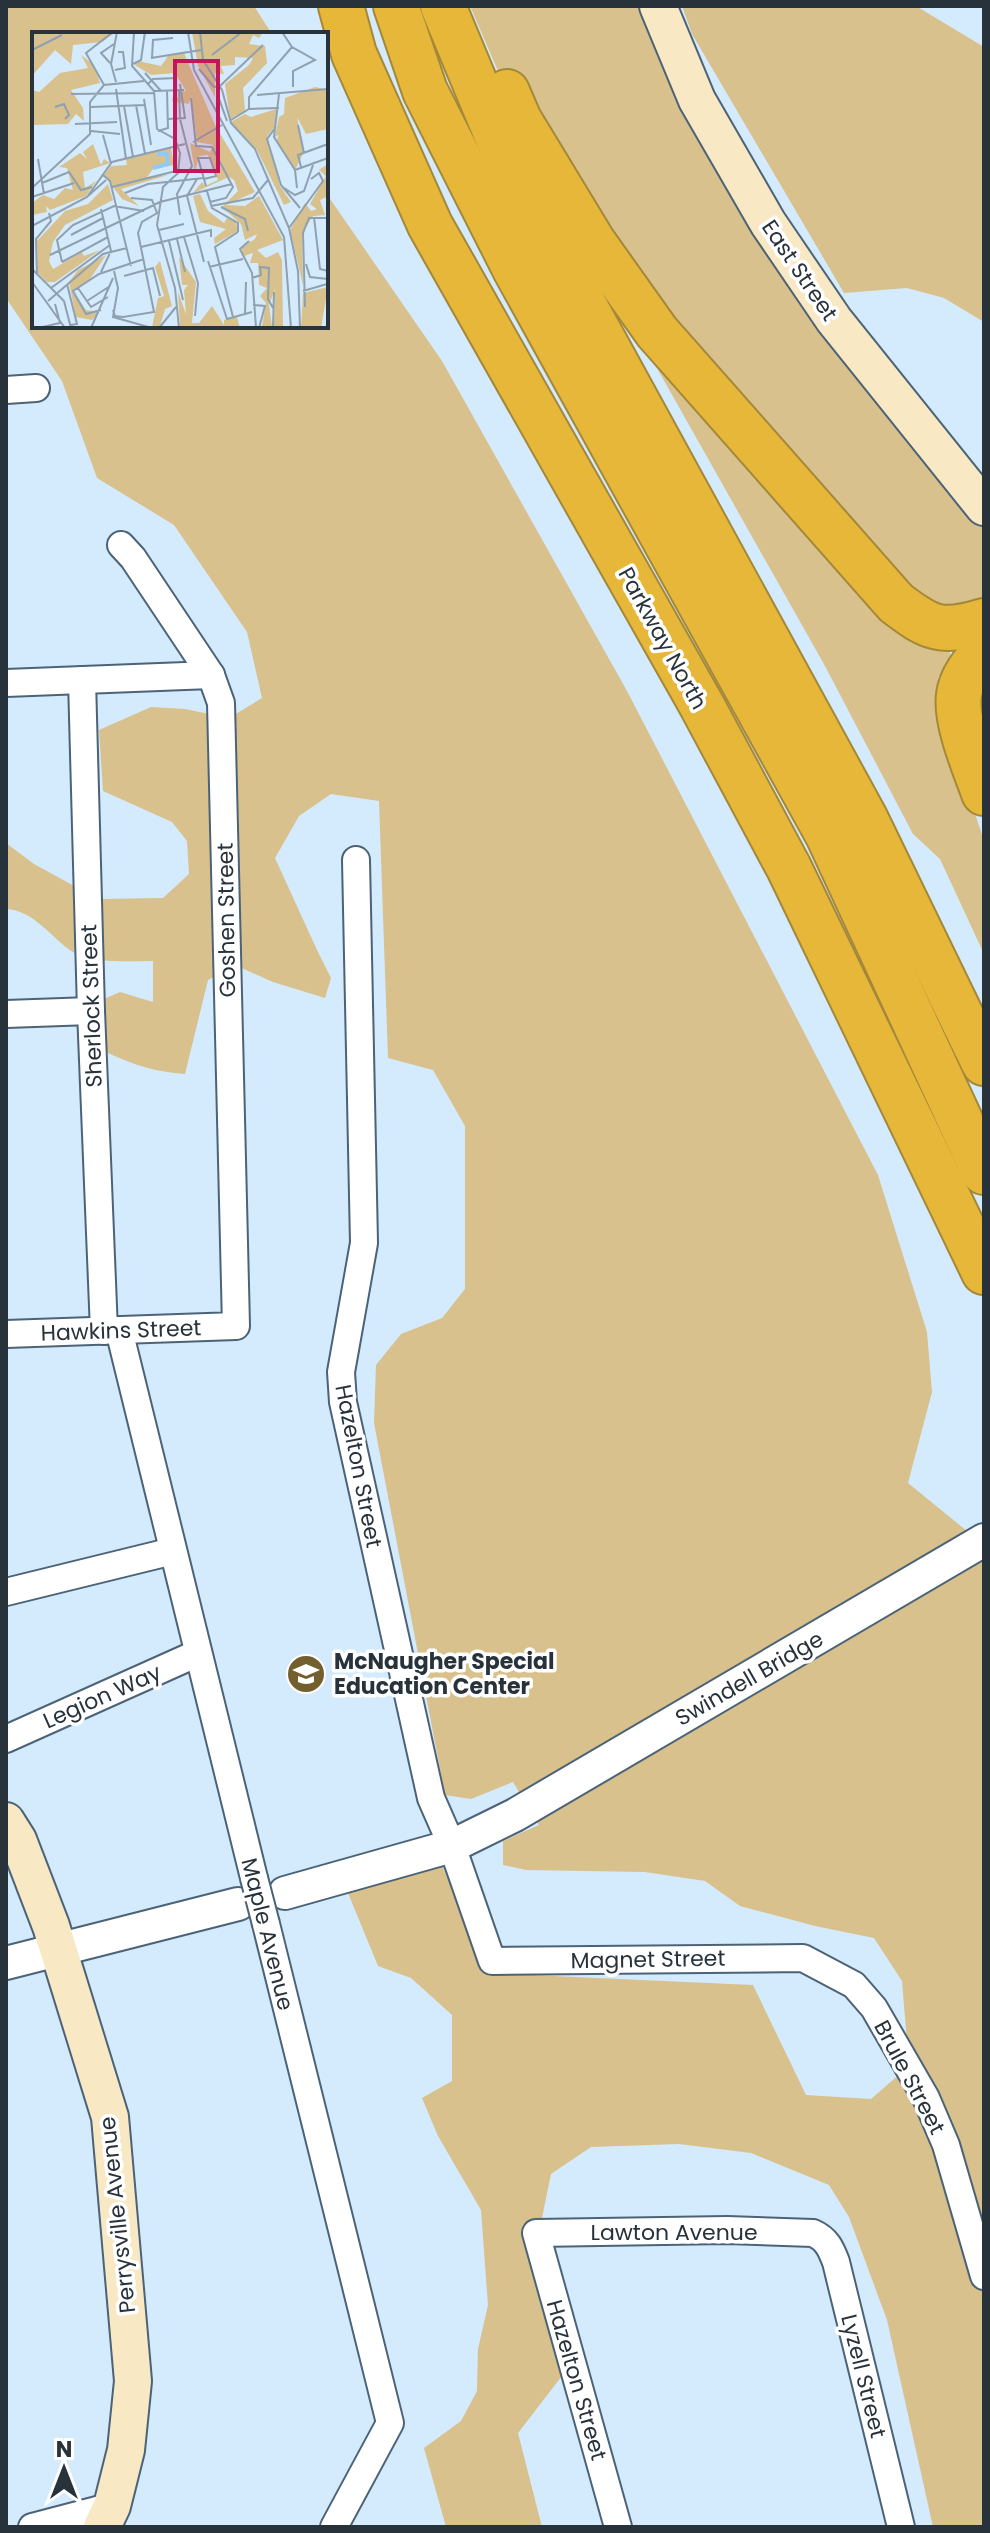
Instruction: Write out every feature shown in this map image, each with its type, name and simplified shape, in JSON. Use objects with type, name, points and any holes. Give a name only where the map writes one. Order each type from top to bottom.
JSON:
[{"type":"highway","name":"Parkway North","points":[[341,6],[354,54],[430,225],[701,704],[789,868],[984,1272]]},
{"type":"highway","points":[[396,6],[425,91],[515,269],[828,835],[984,1172]]},
{"type":"highway","points":[[443,6],[515,179],[865,818],[984,1063]]},
{"type":"highway","points":[[470,6],[519,120],[593,242],[657,332],[896,603],[922,623],[942,629],[984,621]]},
{"type":"highway","points":[[984,651],[970,667],[959,695],[963,732],[984,793]]},
{"type":"main road","name":"East Street","points":[[658,6],[697,100],[768,223],[834,320],[984,507]]},
{"type":"main road","name":"Perrysville Avenue","points":[[6,1821],[18,1840],[59,1949],[110,2117],[133,2381],[126,2450],[107,2517]]},
{"type":"street","points":[[6,390],[36,388]]},
{"type":"street","name":"Goshen Street","points":[[121,545],[133,558],[211,675],[221,703],[236,1326]]},
{"type":"street","points":[[6,683],[211,675]]},
{"type":"street","name":"Sherlock Street","points":[[82,680],[91,1011],[112,1331]]},
{"type":"street","name":"Hazelton Street","points":[[356,860],[364,1243],[341,1372],[343,1402],[431,1798],[452,1846],[492,1961]]},
{"type":"street","points":[[6,1014],[91,1011]]},
{"type":"street","name":"Hawkins Street","points":[[6,1334],[236,1326]]},
{"type":"street","name":"Maple Avenue","points":[[112,1331],[198,1653],[246,1891],[266,1924],[390,2423],[334,2527]]},
{"type":"street","name":"Swindell Bridge","points":[[285,1893],[452,1846],[515,1815],[984,1540]]},
{"type":"street","points":[[6,1592],[173,1551]]},
{"type":"street","name":"Legion Way","points":[[6,1739],[198,1653]]},
{"type":"street","points":[[6,1963],[246,1891]]},
{"type":"street","name":"Magnet Street","points":[[492,1961],[803,1958]]},
{"type":"street","name":"Brule Street","points":[[803,1958],[854,1985],[874,2008],[926,2098],[946,2145],[984,2276]]},
{"type":"street","name":"Lawton Avenue","points":[[536,2233],[727,2230],[813,2233]]},
{"type":"street","name":"Hazelton Street","points":[[536,2233],[618,2527]]},
{"type":"street","name":"Lyzell Street","points":[[813,2233],[827,2243],[836,2262],[901,2527]]},
{"type":"street","points":[[32,2527],[107,2517]]},
{"type":"shaded area","points":[[6,6],[254,6],[271,32],[32,32],[32,328],[328,328],[328,196],[442,361],[627,691],[878,1175],[927,1332],[932,1392],[908,1483],[984,1545],[984,2527],[933,2527],[887,2320],[849,2217],[829,2185],[751,2153],[679,2144],[591,2147],[551,2174],[534,2257],[565,2372],[518,2433],[542,2527],[446,2527],[424,2448],[461,2421],[477,2391],[478,2349],[488,2305],[481,2210],[438,2136],[422,2098],[452,2081],[452,2015],[411,1978],[378,1966],[348,1893],[442,1865],[486,1973],[753,1985],[806,2095],[871,2099],[909,2066],[902,1981],[874,1938],[740,1906],[705,1881],[645,1872],[526,1870],[503,1865],[503,1841],[539,1825],[513,1782],[471,1799],[445,1795],[374,1423],[376,1365],[401,1334],[442,1318],[465,1289],[465,1126],[433,1070],[388,1058],[379,801],[331,794],[299,816],[275,858],[331,978],[325,998],[273,982],[235,965],[208,980],[185,1074],[145,1067],[108,1053],[98,1017],[104,999],[120,992],[153,1002],[153,961],[112,961],[81,956],[34,919],[6,909],[6,843],[34,864],[98,899],[163,898],[189,874],[187,841],[172,822],[103,791],[99,730],[151,707],[185,709],[229,718],[262,698],[247,632],[174,525],[97,478],[62,381],[6,298]]},
{"type":"shaded area","points":[[470,6],[658,6],[697,100],[984,507],[984,621],[896,603],[519,120]]},
{"type":"shaded area","points":[[682,6],[916,6],[984,47],[984,322],[944,298],[907,288],[844,293],[692,34]]},
{"type":"shaded area","points":[[668,365],[889,621],[909,639],[950,649],[950,656],[938,678],[939,703],[984,841],[984,954],[940,859],[913,834],[825,666],[658,370]]},
{"type":"place","name":"McNaugher Special Education Center","points":[[306,1674]]}]
